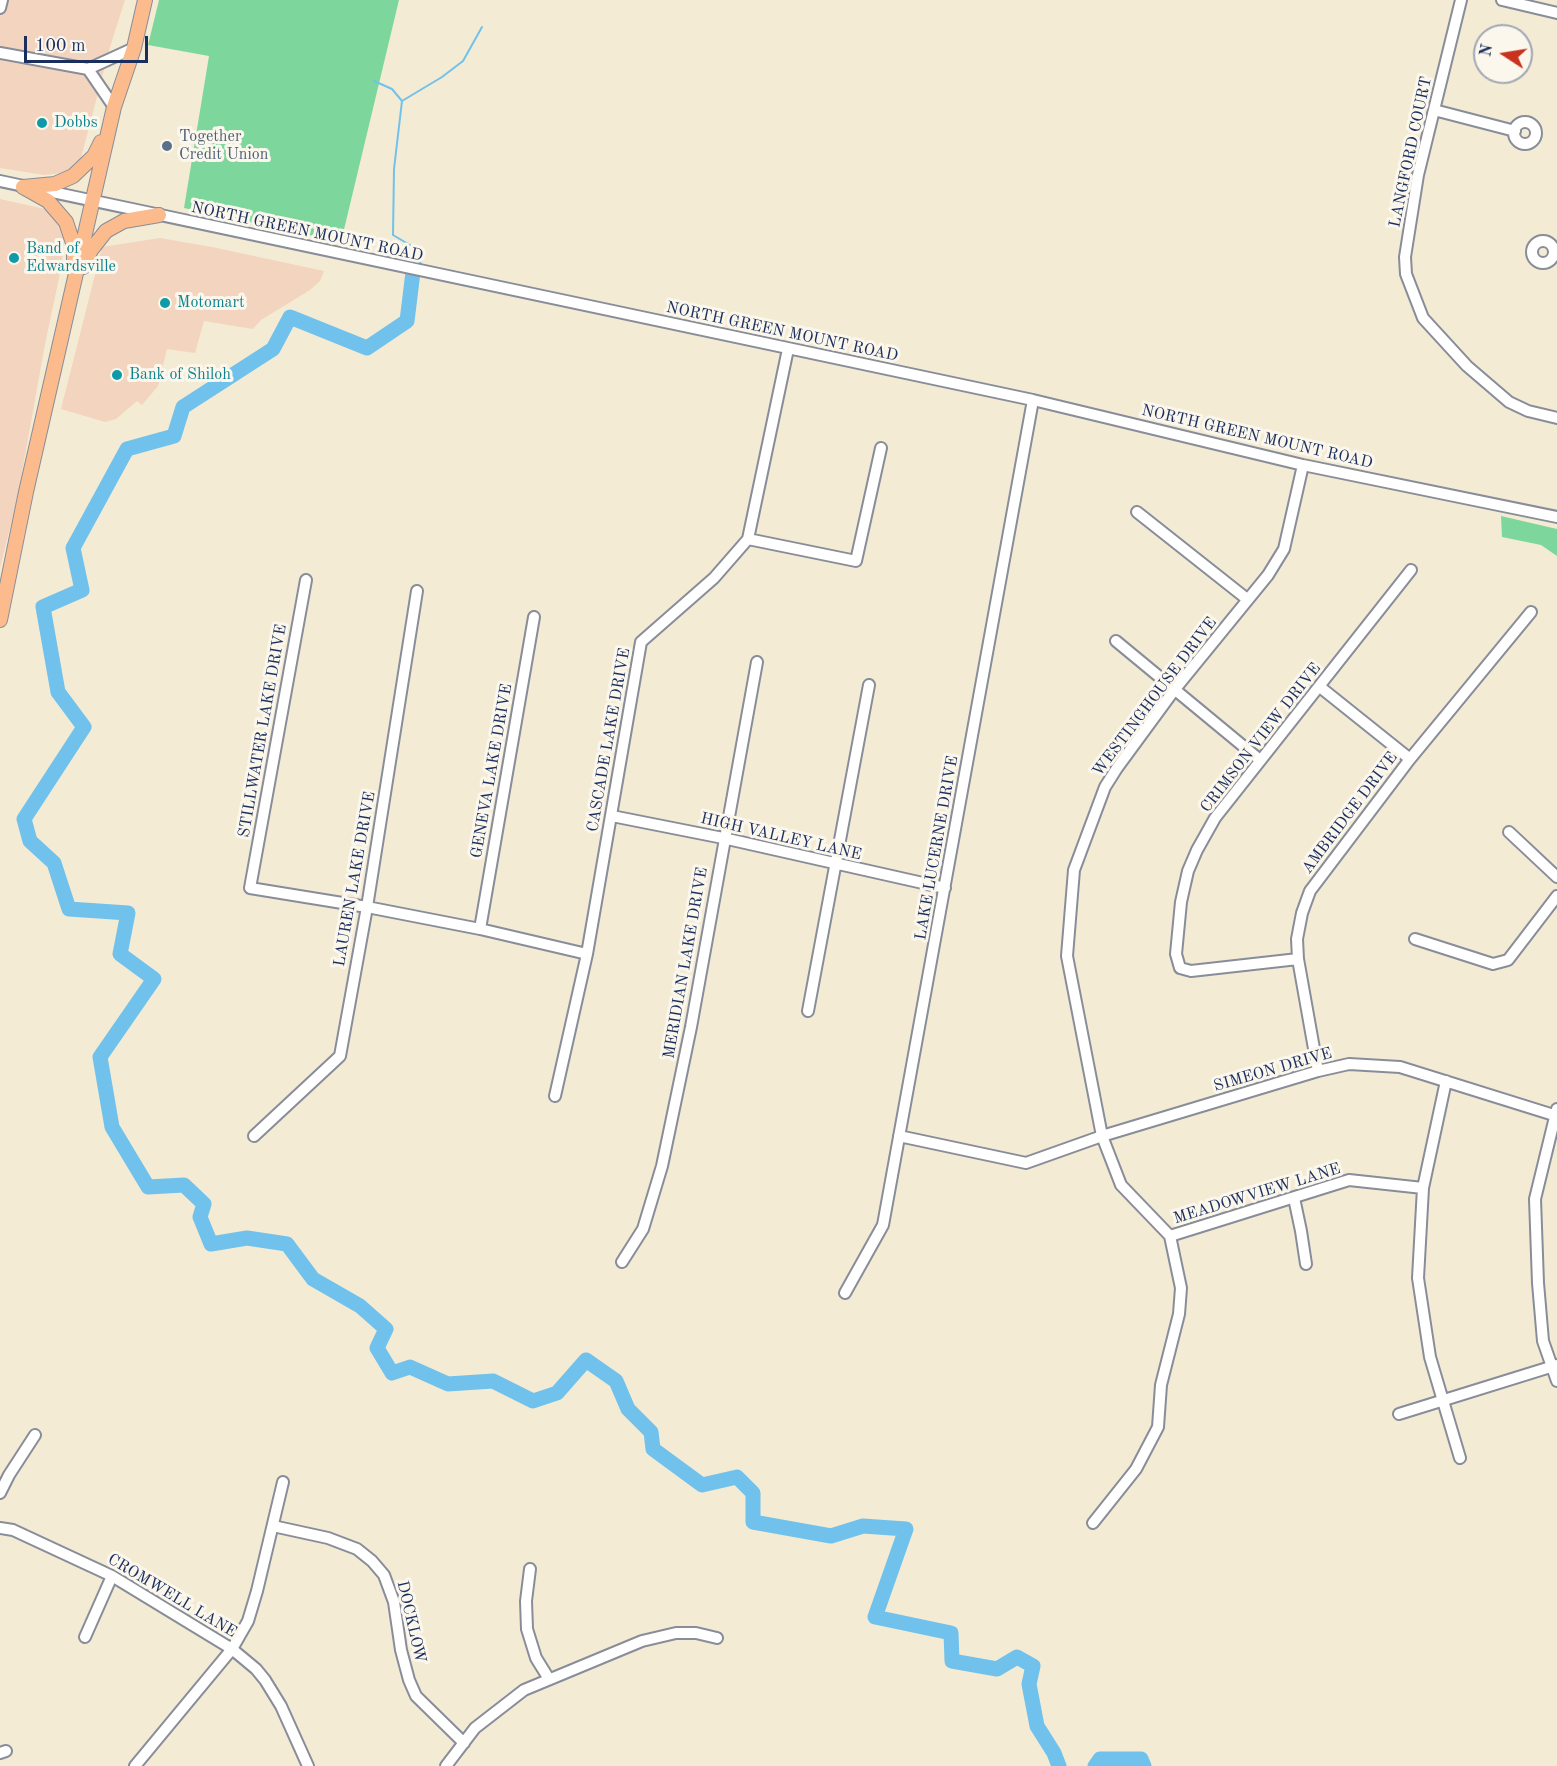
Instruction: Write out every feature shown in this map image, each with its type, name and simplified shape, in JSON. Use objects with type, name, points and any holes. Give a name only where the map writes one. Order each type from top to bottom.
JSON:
[{"type":"main road","points":[[23,187],[55,184],[73,176],[94,156],[113,112],[134,48],[145,0]]},
{"type":"main road","points":[[0,620],[113,112]]},
{"type":"main road","points":[[23,187],[48,201],[66,222],[74,246],[74,285]]},
{"type":"main road","points":[[74,285],[91,250],[106,231],[124,221],[159,215]]},
{"type":"street","points":[[0,8],[2,0]]},
{"type":"street","name":"LANGFORD COURT","points":[[1461,0],[1418,175],[1405,257],[1406,274],[1423,318],[1467,366],[1509,402],[1528,411],[1557,418]]},
{"type":"street","points":[[1502,0],[1557,12]]},
{"type":"street","points":[[0,53],[88,69],[134,48]]},
{"type":"street","points":[[88,69],[113,112]]},
{"type":"street","points":[[1434,110],[1515,131]]},
{"type":"street","name":"NORTH GREEN MOUNT ROAD","points":[[0,181],[1033,400],[1303,465],[1556,514]]},
{"type":"street","name":"CASCADE LAKE DRIVE","points":[[555,1096],[587,954],[641,642],[714,578],[748,539],[788,349]]},
{"type":"street","name":"LAKE LUCERNE DRIVE","points":[[845,1293],[883,1225],[1033,400]]},
{"type":"street","points":[[748,539],[856,561],[881,448]]},
{"type":"street","name":"WESTINGHOUSE DRIVE","points":[[1170,1236],[1121,1185],[1102,1136],[1067,956],[1074,870],[1105,787],[1117,768],[1175,689],[1268,575],[1284,549],[1303,465]]},
{"type":"street","points":[[1137,512],[1247,599]]},
{"type":"street","name":"CRIMSON VIEW DRIVE","points":[[1298,959],[1191,971],[1180,968],[1176,954],[1181,902],[1188,871],[1215,818],[1411,570]]},
{"type":"street","name":"STILLWATER LAKE DRIVE","points":[[306,580],[249,888],[367,908]]},
{"type":"street","name":"LAUREN LAKE DRIVE","points":[[254,1136],[340,1056],[367,908],[417,591]]},
{"type":"street","name":"AMBRIDGE DRIVE","points":[[1318,1071],[1298,959],[1298,929],[1310,891],[1410,759],[1531,612]]},
{"type":"street","name":"GENEVA LAKE DRIVE","points":[[480,929],[534,617]]},
{"type":"street","points":[[1116,641],[1260,760]]},
{"type":"street","name":"MERIDIAN LAKE DRIVE","points":[[621,1262],[643,1229],[662,1166],[691,1027],[723,838],[757,662]]},
{"type":"street","points":[[808,1011],[869,685]]},
{"type":"street","points":[[1320,687],[1410,759]]},
{"type":"street","name":"HIGH VALLEY LANE","points":[[612,816],[723,838],[945,888]]},
{"type":"street","points":[[1509,832],[1557,877]]},
{"type":"street","points":[[1415,939],[1493,964],[1508,960],[1557,896]]},
{"type":"street","points":[[367,908],[480,929],[587,954]]},
{"type":"street","name":"SIMEON DRIVE","points":[[900,1136],[1026,1163],[1102,1136],[1318,1071],[1349,1064],[1401,1067],[1556,1114]]},
{"type":"street","points":[[1446,1081],[1423,1188],[1418,1278],[1430,1357],[1460,1458]]},
{"type":"street","points":[[1556,1114],[1535,1199],[1538,1283],[1544,1341],[1555,1366],[1557,1381]]},
{"type":"street","name":"MEADOWVIEW LANE","points":[[1170,1236],[1350,1180],[1423,1188]]},
{"type":"street","points":[[1293,1198],[1306,1264]]},
{"type":"street","points":[[1093,1523],[1136,1469],[1158,1427],[1161,1385],[1179,1314],[1181,1288],[1170,1236]]},
{"type":"street","points":[[1399,1414],[1555,1366]]},
{"type":"street","points":[[0,1493],[35,1435]]},
{"type":"street","points":[[135,1766],[232,1649],[248,1621],[283,1482]]},
{"type":"street","name":"DOCKLOW","points":[[273,1526],[328,1538],[357,1549],[372,1561],[384,1575],[394,1602],[401,1650],[416,1696],[464,1743]]},
{"type":"street","name":"CROMWELL LANE","points":[[0,1528],[13,1530],[112,1576],[232,1649],[256,1669],[265,1680],[308,1766]]},
{"type":"street","points":[[530,1569],[526,1601],[527,1629],[536,1658],[549,1679]]},
{"type":"street","points":[[85,1637],[112,1576]]},
{"type":"street","points":[[446,1766],[475,1728],[524,1690],[642,1641],[676,1633],[717,1638]]},
{"type":"shaded area","points":[[0,0],[125,0],[110,47],[80,162],[75,169],[44,175],[0,168]]},
{"type":"shaded area","points":[[0,199],[45,209],[56,216],[64,234],[62,264],[17,500],[0,568]]},
{"type":"shaded area","points":[[160,238],[324,271],[320,281],[310,290],[261,320],[253,329],[204,321],[195,353],[167,349],[158,386],[142,405],[137,401],[116,419],[105,422],[61,409],[102,247]]},
{"type":"green space","points":[[159,0],[399,0],[341,242],[184,208],[209,56],[148,45]]},
{"type":"green space","points":[[1501,516],[1557,529],[1557,556],[1541,545],[1502,537]]},
{"type":"waterway","points":[[402,101],[442,77],[463,61],[482,27]]},
{"type":"waterway","points":[[374,81],[392,89],[402,101]]},
{"type":"waterway","points":[[402,101],[394,169],[393,235],[415,248],[414,264]]},
{"type":"waterway","points":[[414,264],[407,321],[367,348],[290,317],[273,349],[183,407],[174,436],[127,449],[73,548],[82,590],[43,607],[58,692],[84,727],[24,819],[30,841],[54,863],[69,909],[128,913],[120,954],[154,979],[100,1057],[112,1127],[148,1187],[184,1185],[204,1204],[200,1217],[211,1244],[247,1238],[287,1244],[313,1279],[360,1306],[386,1329],[377,1348],[392,1373],[410,1367],[448,1384],[493,1381],[533,1401],[557,1393],[586,1360],[616,1381],[628,1409],[651,1432],[653,1449],[702,1485],[737,1477],[753,1493],[753,1522],[831,1536],[863,1526],[906,1529],[875,1617],[951,1633],[952,1661],[997,1669],[1017,1657],[1033,1666],[1029,1684],[1037,1726],[1054,1753],[1059,1766]]},
{"type":"waterway","points":[[1095,1766],[1100,1759],[1141,1759],[1144,1766]]},
{"type":"place","name":"Dobbs","points":[[42,123]]},
{"type":"place","name":"Together Credit Union","points":[[167,146]]},
{"type":"place","name":"Band of Edwardsville","points":[[14,258]]},
{"type":"place","name":"Motomart","points":[[165,303]]},
{"type":"place","name":"Bank of Shiloh","points":[[117,375]]}]
